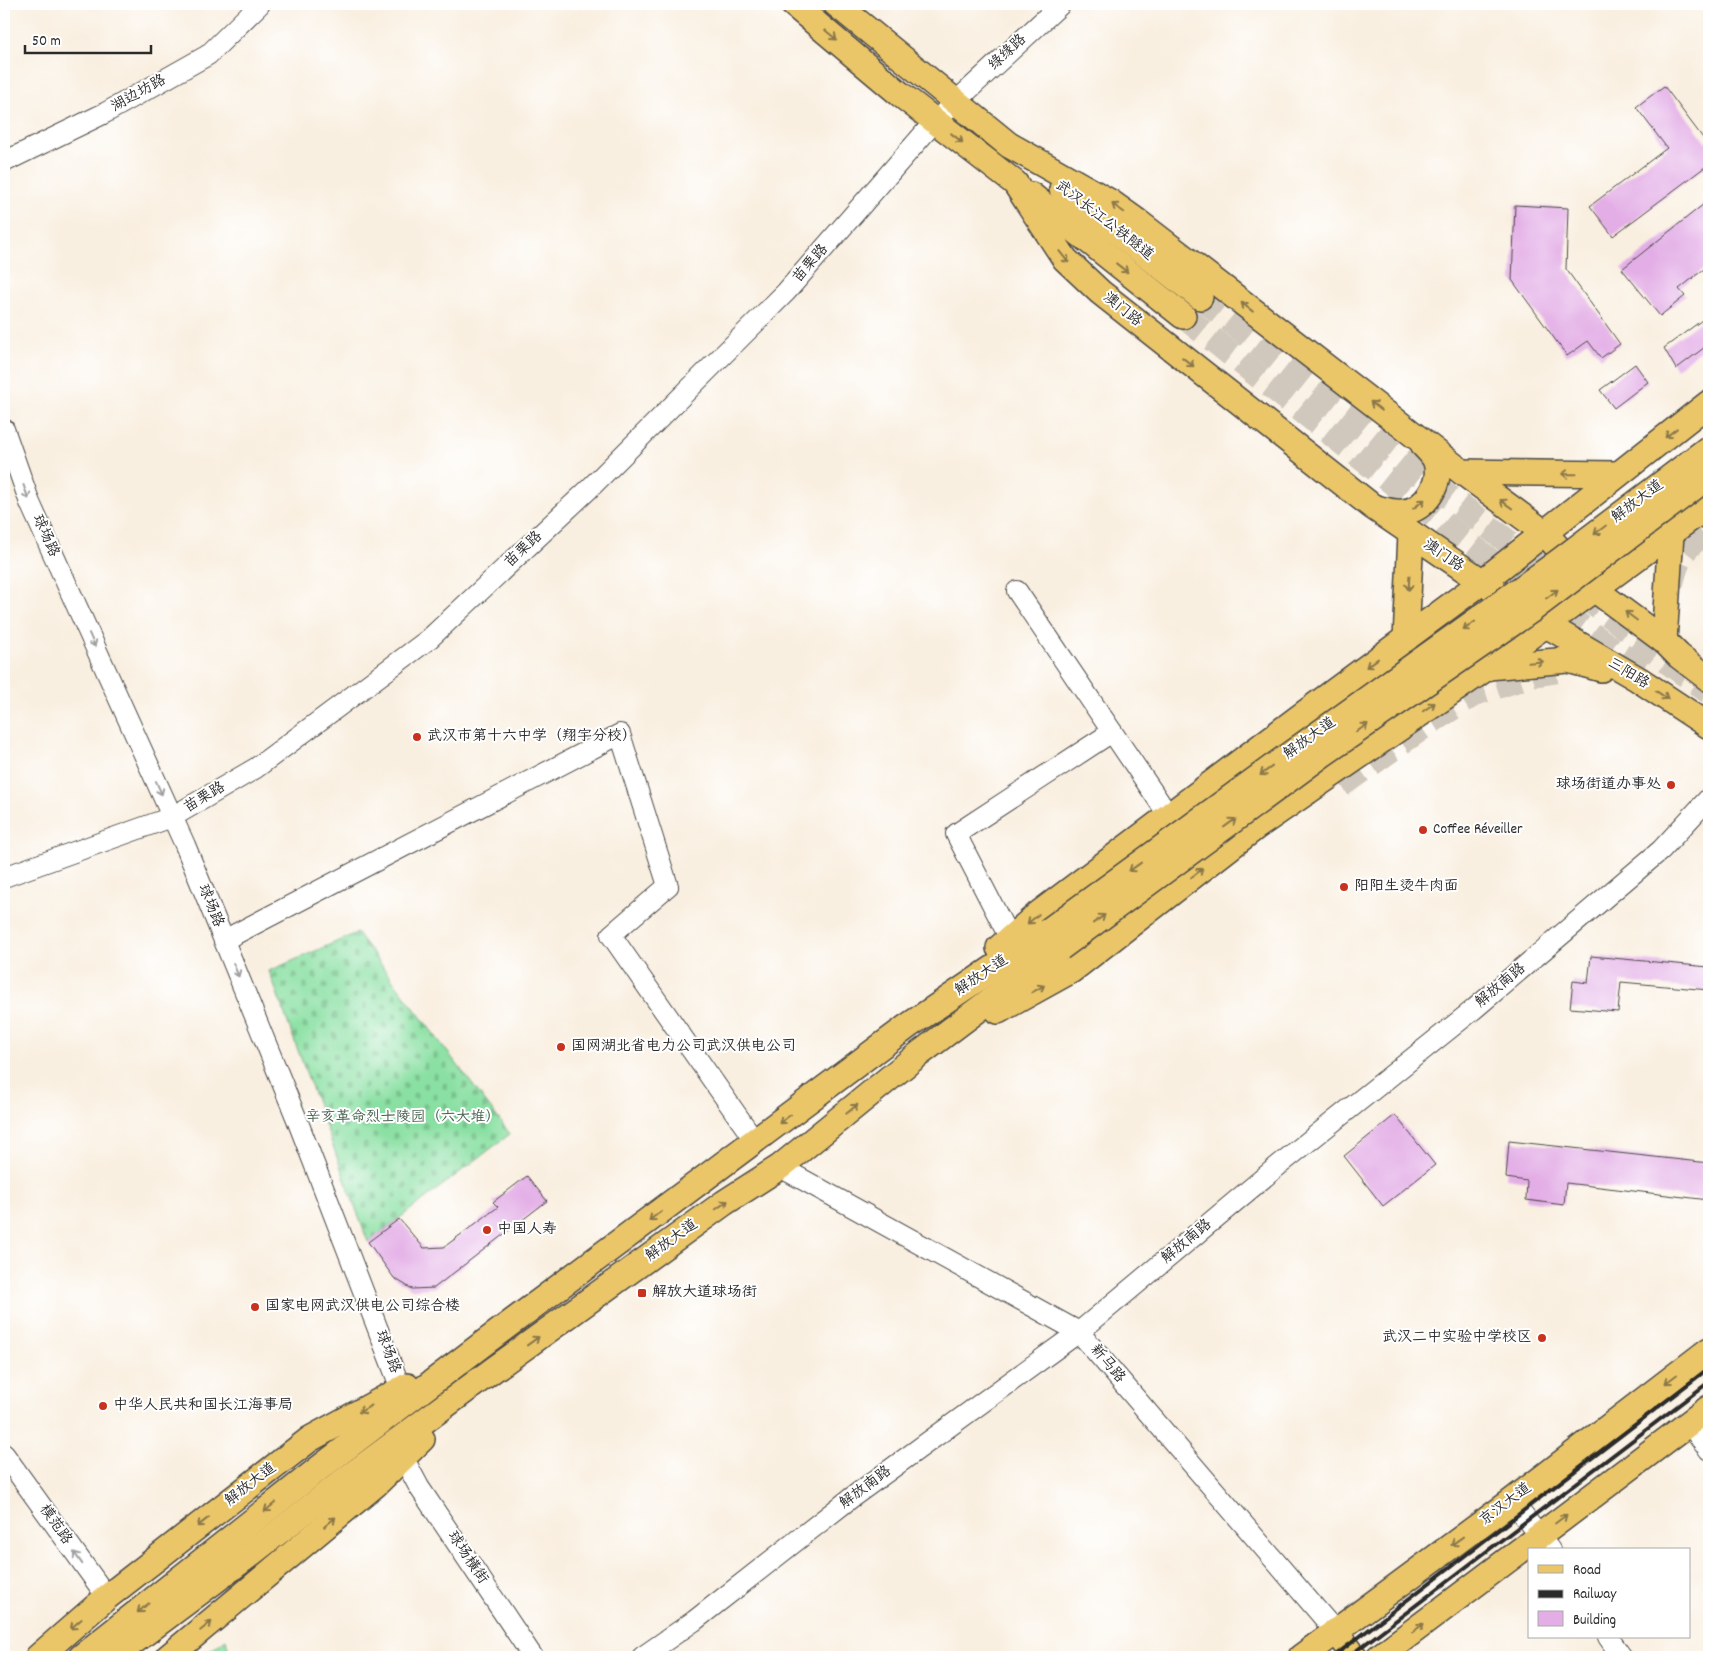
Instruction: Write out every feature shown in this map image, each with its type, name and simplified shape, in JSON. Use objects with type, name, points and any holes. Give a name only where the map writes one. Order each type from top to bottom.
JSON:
[{"type":"main road","name":"澳门路","points":[[793,4],[935,121],[1015,183],[1065,259],[1100,292],[1373,508],[1546,625]]},
{"type":"main road","points":[[836,4],[1009,144],[1110,202],[1138,222],[1462,472],[1545,533],[1594,589],[1664,641],[1709,679]]},
{"type":"main road","name":"武汉长江公铁隧道","points":[[1009,144],[1082,205],[1200,296]]},
{"type":"main road","name":"武汉长江公铁隧道","points":[[1015,183],[1183,316]]},
{"type":"main road","points":[[1545,533],[1709,403]]},
{"type":"main road","points":[[1373,508],[1391,512],[1405,512],[1417,507],[1428,496],[1436,483],[1435,460],[1416,436]]},
{"type":"main road","name":"解放大道","points":[[113,1657],[248,1556],[342,1482],[493,1370],[724,1203],[780,1167],[919,1054],[1054,940],[1300,747],[1556,563],[1709,448]]},
{"type":"main road","points":[[1462,472],[1618,474]]},
{"type":"main road","name":"解放大道","points":[[908,1026],[1054,940],[1530,611],[1709,476]]},
{"type":"main road","points":[[1594,589],[1709,505]]},
{"type":"main road","name":"解放大道","points":[[81,1657],[322,1466],[908,1026],[1037,915],[1545,533]]},
{"type":"main road","points":[[1406,639],[1411,534]]},
{"type":"main road","points":[[1664,641],[1671,534]]},
{"type":"main road","name":"解放大道","points":[[919,1054],[1072,970],[1256,827],[1488,666],[1594,589]]},
{"type":"main road","name":"三阳路","points":[[1546,625],[1638,679],[1709,726]]},
{"type":"main road","points":[[1488,666],[1568,660],[1638,679]]},
{"type":"main road","points":[[1256,827],[1302,809],[1341,785]]},
{"type":"main road","name":"解放大道","points":[[38,1657],[106,1598],[310,1439],[484,1343]]},
{"type":"main road","name":"京汉大道","points":[[1300,1657],[1512,1501],[1709,1350]]},
{"type":"main road","name":"解放大道","points":[[168,1657],[375,1485],[493,1370]]},
{"type":"main road","points":[[1545,1543],[1709,1408]]},
{"type":"main road","points":[[1379,1657],[1528,1555]]},
{"type":"main road","name":"新马路","points":[[1335,1631],[1355,1657]]},
{"type":"street","name":"湖边坊路","points":[[4,162],[105,113],[208,55],[260,4]]},
{"type":"street","name":"绿缘路","points":[[955,102],[1061,4]]},
{"type":"street","name":"苗栗路","points":[[4,877],[172,817],[256,768],[429,639],[588,490],[786,292],[935,121],[955,102]]},
{"type":"street","name":"球场路","points":[[4,429],[30,503],[172,817],[224,940],[296,1117],[401,1389]]},
{"type":"street","points":[[1017,591],[1169,816]]},
{"type":"street","points":[[1010,938],[956,834],[1112,732]]},
{"type":"street","points":[[224,940],[620,734],[668,886],[611,935],[755,1141]]},
{"type":"street","name":"解放南路","points":[[642,1657],[694,1621],[851,1498],[1079,1332],[1279,1165],[1473,1010],[1661,850],[1709,798]]},
{"type":"street","name":"新马路","points":[[780,1167],[1079,1332],[1335,1631]]},
{"type":"street","points":[[1689,1423],[1709,1450]]},
{"type":"street","name":"模范路","points":[[4,1454],[106,1598]]},
{"type":"street","name":"球场横街","points":[[403,1457],[419,1487],[533,1657]]},
{"type":"street","points":[[1512,1501],[1545,1543]]},
{"type":"street","points":[[1609,1638],[1622,1657]]},
{"type":"green space","name":"辛亥革命烈士陵园（六大堆）","points":[[357,933],[510,1134],[368,1242],[269,971]]},
{"type":"green space","points":[[226,1639],[230,1657],[202,1657]]},
{"type":"building","points":[[1664,86],[1709,146],[1709,164],[1613,236],[1590,206],[1667,148],[1636,107]]},
{"type":"building","points":[[1709,200],[1709,265],[1679,289],[1685,296],[1660,316],[1622,269]]},
{"type":"building","points":[[1515,205],[1568,208],[1566,269],[1620,344],[1601,358],[1588,341],[1567,356],[1512,280]]},
{"type":"building","points":[[1709,315],[1709,344],[1676,369],[1664,348]]},
{"type":"building","points":[[1635,364],[1648,382],[1614,408],[1600,390]]},
{"type":"building","points":[[1591,956],[1709,967],[1709,990],[1621,982],[1618,1012],[1570,1008],[1573,981],[1588,983]]},
{"type":"building","points":[[1395,1115],[1435,1165],[1383,1206],[1344,1156]]},
{"type":"building","points":[[1509,1141],[1709,1163],[1709,1200],[1566,1183],[1564,1205],[1526,1200],[1527,1181],[1506,1178]]},
{"type":"building","name":"中国人寿","points":[[527,1176],[547,1201],[434,1288],[412,1289],[394,1278],[368,1242],[399,1219],[424,1248],[444,1247],[498,1207],[493,1202]]},
{"type":"tunnel","points":[[1200,297],[1409,466],[1507,541],[1616,620],[1665,660],[1709,692]]},
{"type":"tunnel","points":[[1183,316],[1487,558],[1615,651],[1643,669]]},
{"type":"tunnel","points":[[1671,585],[1676,566],[1683,553],[1709,530]]},
{"type":"tunnel","points":[[1341,785],[1429,723],[1476,693],[1536,674],[1562,670]]},
{"type":"railway","points":[[1333,1657],[1709,1368]]},
{"type":"railway","points":[[1348,1657],[1709,1382]]},
{"type":"place","name":"武汉市第十六中学（翔宇分校）","points":[[417,737]]},
{"type":"place","name":"球场街道办事处","points":[[1671,785]]},
{"type":"place","name":"Coffee Réveiller","points":[[1423,830]]},
{"type":"place","name":"阳阳生烫牛肉面","points":[[1344,887]]},
{"type":"place","name":"国网湖北省电力公司武汉供电公司","points":[[561,1047]]},
{"type":"place","name":"中国人寿","points":[[487,1230]]},
{"type":"place","name":"解放大道球场街","points":[[642,1293]]},
{"type":"place","name":"国家电网武汉供电公司综合楼","points":[[255,1307]]},
{"type":"place","name":"武汉二中实验中学校区","points":[[1542,1338]]},
{"type":"place","name":"中华人民共和国长江海事局","points":[[103,1406]]}]
